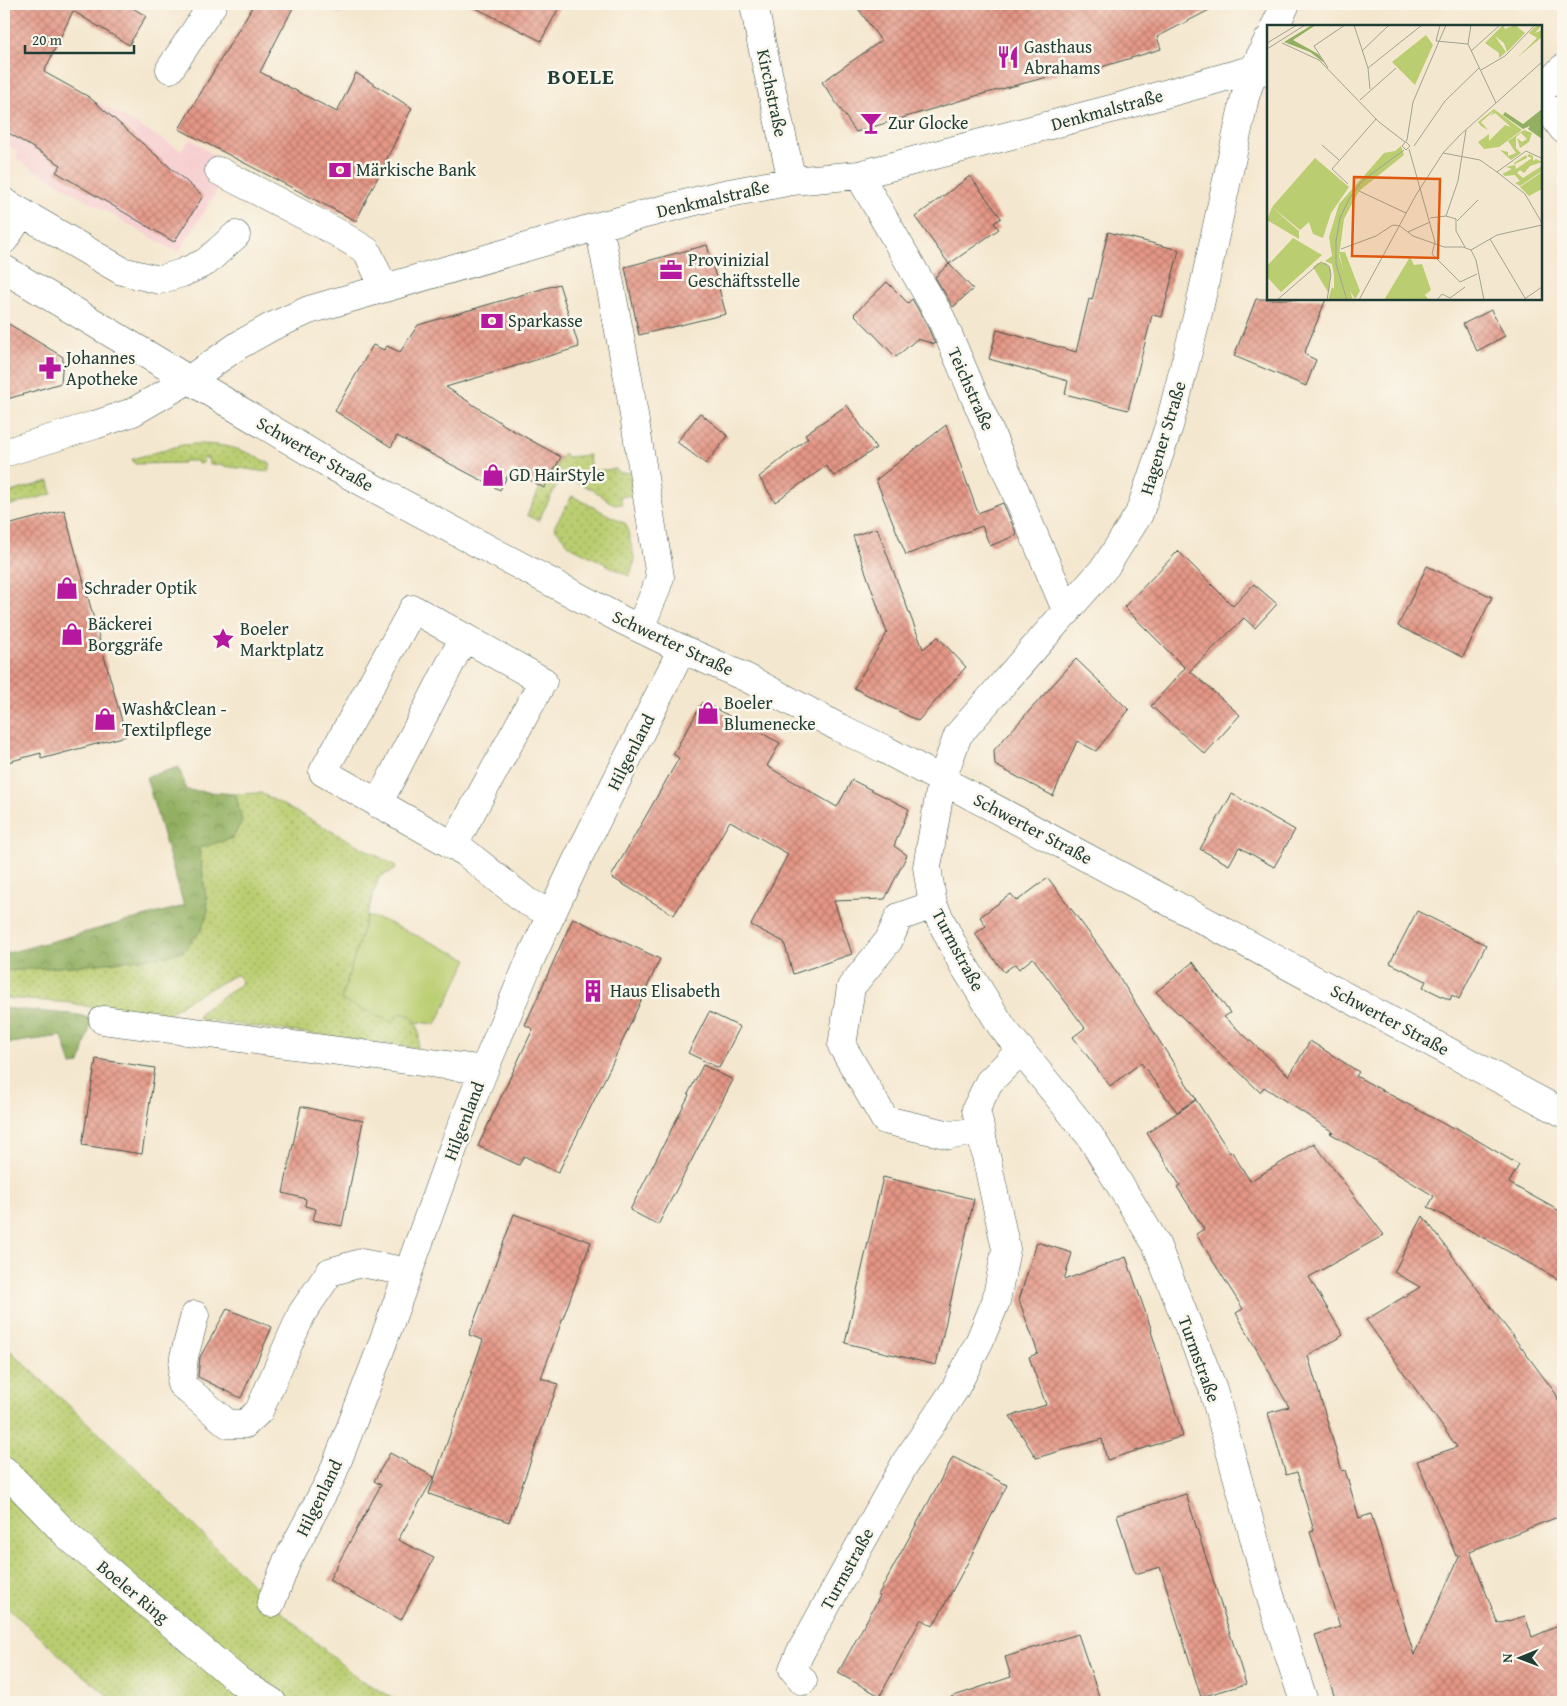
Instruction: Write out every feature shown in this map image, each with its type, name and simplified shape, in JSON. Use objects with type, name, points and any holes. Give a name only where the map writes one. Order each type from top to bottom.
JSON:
[{"type":"street","points":[[170,69],[213,4]]},
{"type":"street","name":"Kirchstraße","points":[[754,4],[792,181]]},
{"type":"street","points":[[1276,25],[1286,4]]},
{"type":"street","name":"Hagener Straße","points":[[942,780],[958,735],[1106,566],[1139,514],[1169,426],[1199,309],[1245,97],[1261,70],[1267,44]]},
{"type":"street","points":[[1542,90],[1563,68]]},
{"type":"street","name":"Denkmalstraße","points":[[4,453],[133,412],[190,379],[239,345],[271,327],[309,310],[599,226],[719,195],[792,181],[859,175],[1261,70]]},
{"type":"street","points":[[1542,101],[1563,129]]},
{"type":"street","points":[[219,171],[336,232],[367,251],[384,288]]},
{"type":"street","name":"Teichstraße","points":[[859,175],[941,318],[1066,612]]},
{"type":"street","points":[[4,240],[13,207],[122,271],[159,280],[182,273],[206,262],[236,235]]},
{"type":"street","points":[[599,226],[628,378],[660,577],[640,628]]},
{"type":"street","name":"Schwerter Straße","points":[[4,269],[338,469],[640,628],[747,678],[840,728],[884,749],[1563,1113]]},
{"type":"street","points":[[453,846],[543,681],[412,609],[323,772],[378,804],[453,846],[465,852],[526,901],[551,914]]},
{"type":"street","points":[[378,804],[464,637]]},
{"type":"street","name":"Hilgenland","points":[[271,1602],[287,1561],[331,1478],[484,1070],[551,914],[682,649]]},
{"type":"street","name":"Turmstraße","points":[[942,780],[927,866],[934,905],[960,962],[1002,1027],[1090,1136],[1156,1244],[1213,1389],[1269,1592],[1304,1702]]},
{"type":"street","points":[[934,905],[898,918],[889,940],[851,986],[842,1046],[885,1120],[950,1135],[980,1131]]},
{"type":"street","points":[[103,1020],[484,1070]]},
{"type":"street","name":"Turmstraße","points":[[803,1681],[794,1669],[800,1653],[907,1460],[955,1389],[980,1340],[996,1301],[1006,1249],[976,1109],[989,1082],[1021,1050]]},
{"type":"street","points":[[195,1315],[184,1357],[181,1384],[228,1424],[245,1424],[259,1411],[302,1314],[330,1272],[361,1263],[408,1272]]},
{"type":"street","name":"Boeler Ring","points":[[4,1470],[69,1538],[239,1681],[272,1702]]},
{"type":"shaded area","points":[[313,4],[345,4],[341,15]]},
{"type":"shaded area","points":[[4,49],[181,150],[191,139],[218,158],[205,179],[219,188],[178,253],[16,159],[19,152],[4,143]]},
{"type":"green space","points":[[196,444],[235,448],[271,464],[268,472],[209,464],[208,458],[203,458],[203,463],[198,464],[198,461],[184,461],[183,463],[135,464],[132,459],[182,445]]},
{"type":"green space","points":[[563,454],[568,457],[589,455],[591,471],[615,469],[619,473],[630,472],[632,495],[620,497],[622,504],[614,505],[595,491],[562,475],[538,521],[527,515],[541,486],[544,487]]},
{"type":"green space","points":[[49,481],[52,494],[4,507],[4,494]]},
{"type":"green space","points":[[572,496],[626,524],[635,561],[629,576],[570,546],[554,527]]},
{"type":"green space","points":[[179,767],[186,790],[235,794],[242,821],[233,838],[199,848],[208,911],[202,929],[184,951],[165,956],[98,964],[4,971],[4,954],[184,906],[146,777]]},
{"type":"green space","points":[[261,793],[396,866],[395,870],[378,879],[341,1000],[411,1015],[418,1030],[417,1048],[198,1019],[201,1012],[242,983],[237,974],[185,1002],[166,1016],[151,1017],[71,1003],[4,998],[4,971],[98,964],[165,956],[184,951],[208,911],[199,848],[239,806],[235,794]]},
{"type":"green space","points":[[367,916],[382,920],[468,959],[436,1024],[416,1022],[410,1015],[399,1013],[392,1022],[341,1000]]},
{"type":"green space","points":[[4,1008],[79,1015],[92,1019],[80,1064],[71,1065],[62,1036],[4,1044]]},
{"type":"green space","points":[[4,1345],[137,1469],[271,1603],[357,1678],[401,1702],[116,1702],[76,1670],[4,1604]]},
{"type":"building","points":[[4,4],[126,4],[146,16],[129,45],[73,11],[44,72],[89,97],[203,196],[174,242],[56,172],[61,165],[4,130]]},
{"type":"building","points":[[254,4],[295,4],[260,72],[337,112],[356,73],[412,108],[356,221],[179,129]]},
{"type":"building","points":[[468,4],[561,4],[541,41]]},
{"type":"building","points":[[855,4],[1221,4],[1157,37],[1161,49],[1075,75],[1074,70],[979,95],[856,132],[822,82],[881,41]]},
{"type":"building","points":[[970,176],[1001,218],[994,223],[999,229],[949,264],[915,217]]},
{"type":"building","points":[[1108,232],[1179,250],[1162,317],[1152,315],[1128,410],[1065,394],[1068,381],[989,359],[997,330],[1076,352],[1089,299],[1092,300]]},
{"type":"building","points":[[707,245],[726,314],[639,335],[625,267]]},
{"type":"building","points":[[949,264],[973,289],[953,307],[935,277]]},
{"type":"building","points":[[887,282],[908,303],[912,299],[927,325],[935,344],[917,339],[896,357],[854,314]]},
{"type":"building","points":[[559,284],[579,347],[446,387],[509,428],[561,457],[544,488],[511,469],[500,490],[397,436],[391,447],[335,411],[373,345],[384,350],[387,346],[400,352],[418,325]]},
{"type":"building","points":[[1256,299],[1326,300],[1304,354],[1316,360],[1306,386],[1234,356]]},
{"type":"building","points":[[1491,310],[1505,336],[1477,351],[1463,324]]},
{"type":"building","points":[[4,321],[63,357],[61,383],[4,400]]},
{"type":"building","points":[[847,405],[876,448],[834,476],[826,466],[775,502],[759,477],[808,438],[805,434]]},
{"type":"building","points":[[700,413],[728,436],[706,464],[677,442]]},
{"type":"building","points":[[946,425],[978,513],[1003,503],[1017,535],[990,546],[982,526],[906,555],[876,480]]},
{"type":"building","points":[[64,510],[126,736],[41,759],[41,753],[4,763],[4,526]]},
{"type":"building","points":[[877,528],[923,649],[938,637],[966,667],[918,721],[854,688],[887,633],[853,536]]},
{"type":"building","points":[[1178,551],[1233,606],[1254,584],[1277,604],[1255,628],[1244,618],[1190,671],[1240,715],[1205,754],[1151,706],[1185,668],[1124,607]]},
{"type":"building","points":[[1427,566],[1492,597],[1463,657],[1398,626]]},
{"type":"building","points":[[1076,659],[1129,710],[1096,751],[1077,741],[1053,796],[995,765],[994,750]]},
{"type":"building","points":[[703,702],[780,743],[767,766],[837,807],[852,780],[909,809],[894,846],[907,855],[885,899],[834,901],[852,954],[793,974],[784,942],[751,925],[788,854],[730,821],[674,915],[611,877],[679,758],[673,754]]},
{"type":"building","points":[[1232,794],[1295,830],[1274,867],[1239,847],[1229,865],[1200,849]]},
{"type":"building","points":[[1048,878],[1104,953],[1196,1099],[1177,1112],[1141,1063],[1110,1086],[1073,1037],[1085,1028],[1033,958],[1019,969],[1015,964],[1004,972],[975,934],[986,926],[980,917],[1011,894],[1017,901]]},
{"type":"building","points":[[1417,911],[1486,945],[1459,999],[1452,995],[1450,1000],[1423,987],[1426,981],[1390,963]]},
{"type":"building","points":[[573,918],[660,959],[612,1064],[558,1173],[524,1156],[519,1165],[478,1146],[533,1029],[525,1025]]},
{"type":"building","points":[[1193,962],[1230,1013],[1224,1017],[1289,1076],[1310,1041],[1359,1072],[1356,1076],[1453,1129],[1455,1127],[1519,1165],[1509,1183],[1563,1213],[1563,1282],[1428,1207],[1434,1196],[1330,1133],[1333,1132],[1264,1087],[1260,1092],[1156,992]]},
{"type":"building","points":[[709,1012],[740,1027],[719,1068],[688,1053]]},
{"type":"building","points":[[96,1059],[155,1068],[142,1154],[82,1145]]},
{"type":"building","points":[[703,1065],[733,1080],[658,1225],[630,1210]]},
{"type":"building","points":[[1196,1100],[1250,1181],[1314,1143],[1384,1235],[1309,1277],[1343,1335],[1308,1356],[1342,1471],[1345,1470],[1359,1518],[1371,1514],[1414,1655],[1460,1555],[1456,1556],[1417,1461],[1457,1447],[1366,1320],[1420,1287],[1394,1272],[1423,1216],[1556,1394],[1563,1411],[1563,1515],[1470,1551],[1498,1624],[1525,1616],[1532,1637],[1563,1624],[1563,1702],[1336,1702],[1315,1635],[1340,1627],[1310,1532],[1314,1531],[1297,1472],[1286,1475],[1268,1413],[1289,1407],[1236,1313],[1243,1309],[1196,1234],[1204,1229],[1177,1187],[1180,1185],[1147,1133]]},
{"type":"building","points":[[301,1106],[363,1121],[342,1226],[313,1220],[316,1209],[305,1206],[306,1199],[283,1193]]},
{"type":"building","points":[[883,1177],[974,1199],[936,1365],[845,1343]]},
{"type":"building","points":[[514,1214],[591,1242],[541,1378],[558,1384],[509,1522],[429,1494],[483,1340],[469,1335]]},
{"type":"building","points":[[1037,1242],[1072,1253],[1064,1280],[1126,1257],[1152,1331],[1183,1436],[1107,1460],[1102,1439],[1036,1458],[1010,1416],[1046,1405],[1029,1357],[1038,1353],[1019,1300]]},
{"type":"building","points":[[227,1309],[272,1327],[241,1398],[198,1377],[200,1357]]},
{"type":"building","points":[[390,1453],[434,1477],[398,1540],[434,1558],[401,1620],[329,1580],[381,1485],[374,1481]]},
{"type":"building","points":[[953,1457],[1007,1485],[933,1626],[921,1619],[880,1696],[838,1673]]},
{"type":"building","points":[[1186,1494],[1246,1684],[1201,1697],[1160,1567],[1135,1574],[1117,1515]]},
{"type":"building","points":[[1078,1634],[1101,1702],[952,1702],[951,1697],[1011,1677],[1005,1657]]},
{"type":"place","name":"Gasthaus Abrahams","points":[[1008,57]]},
{"type":"place","name":"Zur Glocke","points":[[871,123]]},
{"type":"place","name":"Märkische Bank","points":[[340,170]]},
{"type":"place","name":"Provinizial Geschäftsstelle","points":[[671,270]]},
{"type":"place","name":"Sparkasse","points":[[492,321]]},
{"type":"place","name":"Johannes Apotheke","points":[[50,368]]},
{"type":"place","name":"GD HairStyle","points":[[493,475]]},
{"type":"place","name":"Schrader Optik","points":[[67,588]]},
{"type":"place","name":"Bäckerei Borggräfe","points":[[72,634]]},
{"type":"place","name":"Boeler Marktplatz","points":[[223,639]]},
{"type":"place","name":"Boeler Blumenecke","points":[[708,713]]},
{"type":"place","name":"Wash&Clean - Textilpflege","points":[[105,719]]},
{"type":"place","name":"Haus Elisabeth","points":[[593,991]]},
{"type":"district","name":"BOELE","points":[[581,76]]}]
